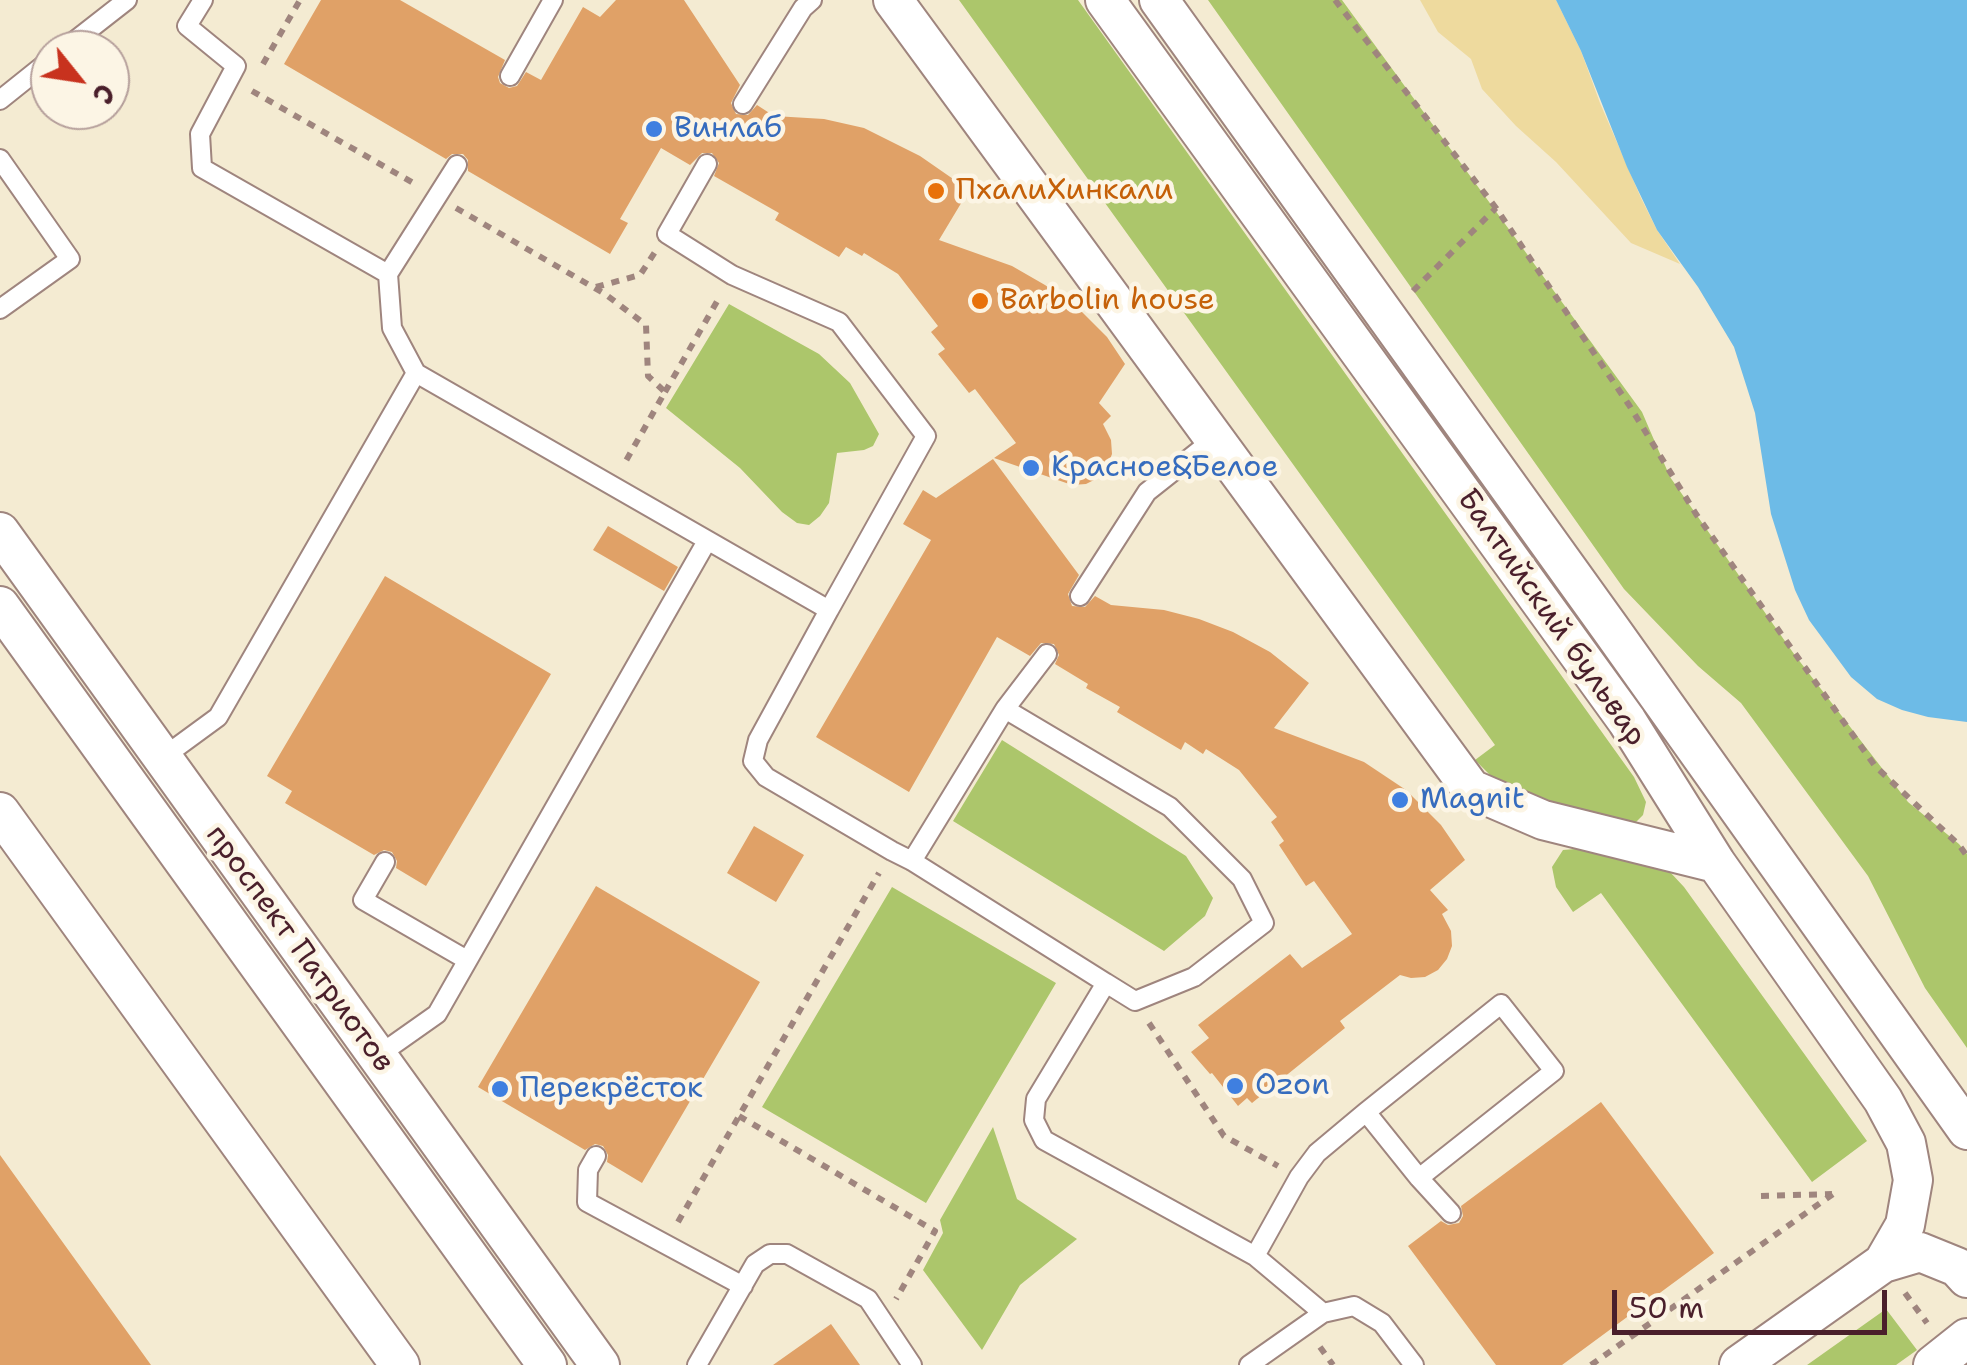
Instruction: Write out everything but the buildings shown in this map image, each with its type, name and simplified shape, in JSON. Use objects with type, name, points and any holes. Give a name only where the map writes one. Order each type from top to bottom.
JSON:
[{"type":"street","points":[[893,0],[1471,789],[1543,820],[1716,863]]},
{"type":"street","name":"Балтийский бульвар","points":[[1105,0],[1628,721],[1716,863],[1883,1100],[1906,1143],[1914,1180],[1891,1274]]},
{"type":"street","name":"Балтийский бульвар","points":[[1159,0],[1967,1130]]},
{"type":"street","name":"проспект Патриотов","points":[[0,532],[600,1365]]},
{"type":"street","name":"проспект Патриотов","points":[[0,606],[546,1365]]},
{"type":"street","points":[[0,812],[400,1365]]},
{"type":"street","points":[[1739,1365],[1891,1274],[1920,1252],[1956,1267],[1967,1278]]},
{"type":"lane","points":[[89,30],[127,0]]},
{"type":"lane","points":[[203,0],[187,26],[236,66],[200,134],[202,168],[388,274]]},
{"type":"lane","points":[[510,76],[553,0]]},
{"type":"lane","points":[[743,104],[803,8],[812,0]]},
{"type":"lane","points":[[0,100],[30,76]]},
{"type":"lane","points":[[0,159],[70,259],[0,309]]},
{"type":"lane","points":[[707,164],[668,234],[732,275],[838,322],[926,436],[758,740],[753,761],[766,777],[912,861],[1134,1001],[1194,977],[1264,923],[1242,878],[1170,808],[1006,708]]},
{"type":"lane","points":[[457,165],[388,274],[392,328],[416,374],[828,610]]},
{"type":"lane","points":[[162,758],[218,717],[416,374]]},
{"type":"lane","points":[[1080,596],[1148,492],[1214,438]]},
{"type":"lane","points":[[376,1057],[437,1014],[707,540]]},
{"type":"lane","points":[[912,861],[1006,708],[1047,654]]},
{"type":"lane","points":[[385,862],[363,900],[468,960]]},
{"type":"lane","points":[[1106,983],[1036,1099],[1034,1120],[1044,1140],[1255,1256],[1323,1313]]},
{"type":"lane","points":[[1255,1256],[1299,1177],[1317,1153],[1501,1004],[1554,1071],[1419,1178]]},
{"type":"lane","points":[[1366,1112],[1452,1213]]},
{"type":"lane","points":[[596,1156],[588,1170],[587,1202],[743,1286]]},
{"type":"lane","points":[[697,1365],[756,1264],[770,1254],[786,1254],[868,1299],[912,1365]]},
{"type":"lane","points":[[1249,1365],[1323,1313],[1354,1306],[1382,1323],[1414,1365]]},
{"type":"path","points":[[259,71],[300,0]]},
{"type":"path","points":[[1335,0],[1496,208],[1629,405],[1696,514],[1875,766],[1967,856]]},
{"type":"path","points":[[249,88],[595,288],[646,325],[648,376],[665,392]]},
{"type":"path","points":[[1409,296],[1496,208]]},
{"type":"path","points":[[595,288],[640,275],[668,234]]},
{"type":"path","points":[[612,486],[711,313]]},
{"type":"path","points":[[665,1244],[892,852]]},
{"type":"path","points":[[1134,1001],[1224,1136],[1299,1177]]},
{"type":"path","points":[[739,1116],[935,1231],[883,1322]]},
{"type":"path","points":[[1591,1365],[1833,1194],[1761,1196]]},
{"type":"path","points":[[1891,1274],[1945,1345]]},
{"type":"green space","points":[[959,0],[1078,0],[1634,777],[1646,802],[1643,815],[1633,825],[1547,802],[1497,782],[1475,760],[1495,745]]},
{"type":"green space","points":[[1208,0],[1342,0],[1642,412],[1670,477],[1794,654],[1908,802],[1967,854],[1967,1048],[1925,988],[1868,876],[1741,703],[1698,666],[1624,589]]},
{"type":"green space","points":[[729,304],[819,354],[850,383],[879,434],[873,446],[837,453],[829,503],[809,525],[797,523],[782,512],[740,468],[666,408]]},
{"type":"green space","points":[[1002,740],[1186,856],[1213,898],[1205,916],[1164,951],[953,821]]},
{"type":"green space","points":[[1587,848],[1670,872],[1867,1141],[1812,1182],[1601,893],[1573,912],[1556,887],[1552,867],[1563,850]]},
{"type":"green space","points":[[892,887],[1056,983],[926,1203],[762,1107]]},
{"type":"green space","points":[[993,1127],[1017,1199],[1077,1239],[1020,1285],[982,1350],[923,1270],[943,1233],[940,1220]]},
{"type":"green space","points":[[1886,1309],[1917,1350],[1896,1365],[1807,1365]]},
{"type":"sand","points":[[1420,0],[1556,0],[1641,198],[1680,264],[1631,243],[1482,89],[1471,59],[1438,32]]},
{"type":"water","points":[[1556,0],[1967,0],[1967,722],[1928,717],[1877,699],[1851,677],[1809,620],[1795,590],[1771,514],[1755,413],[1734,347],[1657,230]]},
{"type":"place","name":"Винлаб","points":[[654,129]]},
{"type":"place","name":"ПхалиХинкали","points":[[936,191]]},
{"type":"place","name":"Barbolin house","points":[[980,301]]},
{"type":"place","name":"Красное&Белое","points":[[1031,468]]},
{"type":"place","name":"Magnit","points":[[1400,800]]},
{"type":"place","name":"Ozon","points":[[1235,1086]]},
{"type":"place","name":"Перекрёсток","points":[[500,1089]]}]
